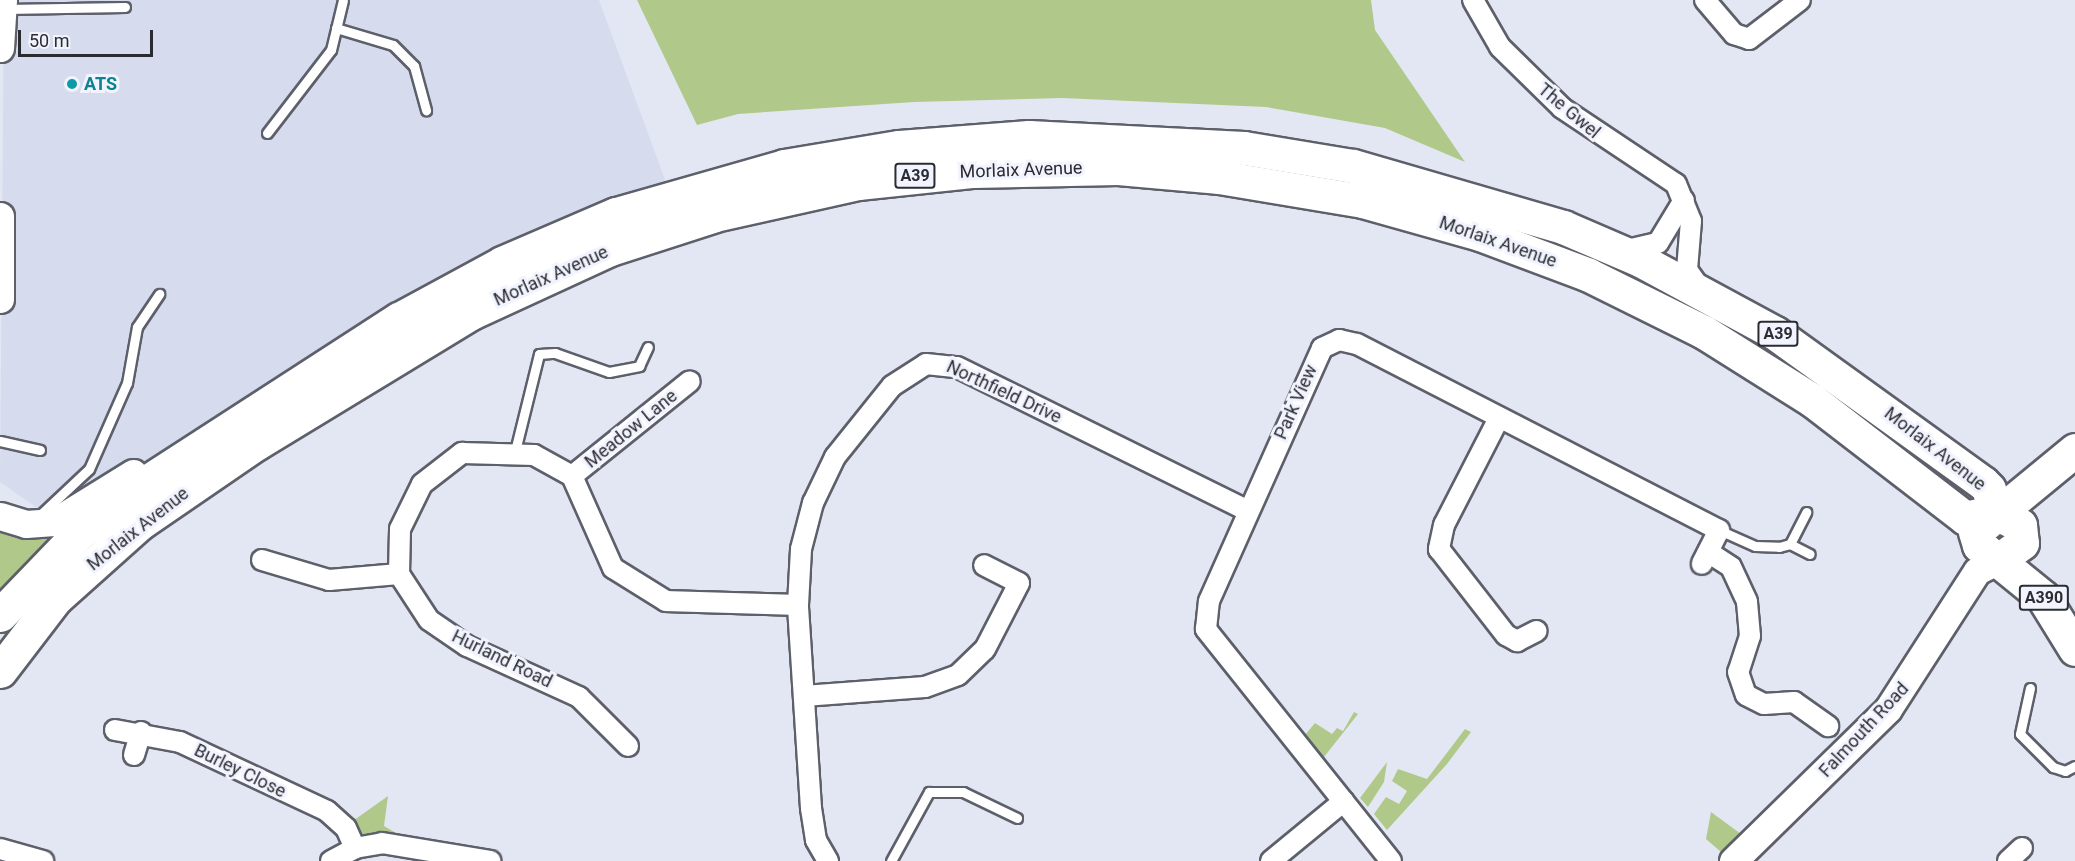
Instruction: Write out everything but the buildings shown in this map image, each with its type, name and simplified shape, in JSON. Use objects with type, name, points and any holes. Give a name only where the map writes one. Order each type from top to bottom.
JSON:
[{"type":"highway","name":"Morlaix Avenue","points":[[0,615],[76,536],[208,439],[399,319],[502,263],[671,196],[843,154],[1029,137],[1244,148],[1439,188],[1612,246],[1704,292],[1848,382],[1941,457],[1983,483],[1989,489],[1993,512],[1965,518],[1812,400],[1704,332],[1589,275],[1480,234],[1354,199],[1219,177],[1082,167],[973,171],[834,187],[715,215],[610,249],[471,313],[257,443],[140,523],[55,599],[0,670]]},
{"type":"highway","name":"A39","points":[[1993,512],[2075,450]]},
{"type":"highway","points":[[1993,512],[2020,525],[2022,543],[1999,560]]},
{"type":"highway","name":"A390","points":[[1999,560],[2043,597],[2075,649]]},
{"type":"street","name":"The Gwel","points":[[1473,0],[1500,47],[1562,108],[1676,184],[1691,221],[1685,264],[1704,292]]},
{"type":"street","points":[[1705,0],[1734,34],[1749,39],[1800,0]]},
{"type":"street","points":[[0,48],[2,5]]},
{"type":"street","points":[[1612,246],[1633,251],[1658,243],[1684,200]]},
{"type":"street","points":[[0,216],[0,299]]},
{"type":"street","name":"Park View","points":[[1391,861],[1206,629],[1209,601],[1314,359],[1333,342],[1351,341],[1719,530]]},
{"type":"street","name":"Northfield Drive","points":[[828,861],[813,824],[798,605],[806,525],[835,457],[875,402],[932,363],[966,370],[1248,510]]},
{"type":"street","name":"Meadow Lane","points":[[572,476],[690,381]]},
{"type":"street","points":[[1499,418],[1444,525],[1439,549],[1506,635],[1517,641],[1537,631]]},
{"type":"street","points":[[0,516],[26,524],[65,518],[133,473],[208,439]]},
{"type":"street","points":[[262,560],[329,580],[399,574],[400,529],[422,484],[462,453],[534,455],[572,476],[613,568],[666,601],[798,605]]},
{"type":"street","points":[[1719,530],[1705,558],[1731,567],[1747,602],[1750,636],[1738,672],[1746,695],[1764,704],[1794,702],[1828,726]]},
{"type":"street","name":"Falmouth Road","points":[[1733,861],[1888,710],[1977,570],[1999,560]]},
{"type":"street","points":[[804,696],[914,688],[958,675],[985,649],[1018,583],[984,565]]},
{"type":"street","name":"Hurland Road","points":[[399,574],[429,620],[467,646],[579,697],[628,746]]},
{"type":"street","name":"Burley Close","points":[[115,730],[141,732],[204,752],[265,787],[327,811],[343,825],[355,848]]},
{"type":"street","points":[[134,755],[141,732]]},
{"type":"street","points":[[1271,861],[1344,801]]},
{"type":"street","points":[[331,861],[355,848],[390,844],[491,861]]},
{"type":"street","points":[[0,849],[43,861]]},
{"type":"lane","points":[[267,133],[331,50],[344,0]]},
{"type":"lane","points":[[2,5],[125,7]]},
{"type":"lane","points":[[336,28],[393,45],[414,66],[426,110]]},
{"type":"lane","points":[[26,524],[58,502],[89,469],[127,383],[137,327],[159,294]]},
{"type":"lane","points":[[514,454],[539,354],[555,353],[609,372],[639,366],[648,346]]},
{"type":"lane","points":[[0,441],[40,450]]},
{"type":"lane","points":[[1790,544],[1806,512]]},
{"type":"lane","points":[[1719,530],[1755,546],[1790,544],[1810,554]]},
{"type":"lane","points":[[2030,688],[2020,734],[2053,767],[2065,771],[2075,766]]},
{"type":"lane","points":[[891,861],[929,792],[963,792],[1017,818]]},
{"type":"shaded area","points":[[4,0],[599,0],[671,196],[37,573],[0,516],[56,521],[0,482]]},
{"type":"green space","points":[[637,0],[1371,0],[1375,30],[1465,162],[1385,128],[1266,107],[1062,98],[914,102],[738,114],[697,125]]},
{"type":"green space","points":[[0,529],[25,537],[65,531],[0,599]]},
{"type":"green space","points":[[1354,712],[1358,714],[1324,757],[1305,735],[1315,723],[1332,734],[1337,728],[1343,731]]},
{"type":"green space","points":[[1465,729],[1471,732],[1447,764],[1387,830],[1374,814],[1386,797],[1399,804],[1407,791],[1392,781],[1398,769],[1427,779]]},
{"type":"green space","points":[[1387,762],[1384,782],[1368,807],[1360,798]]},
{"type":"green space","points":[[388,796],[384,826],[403,837],[359,835],[350,823]]},
{"type":"green space","points":[[1711,812],[1741,834],[1721,852],[1706,839]]},
{"type":"place","name":"ATS","points":[[72,84]]}]
